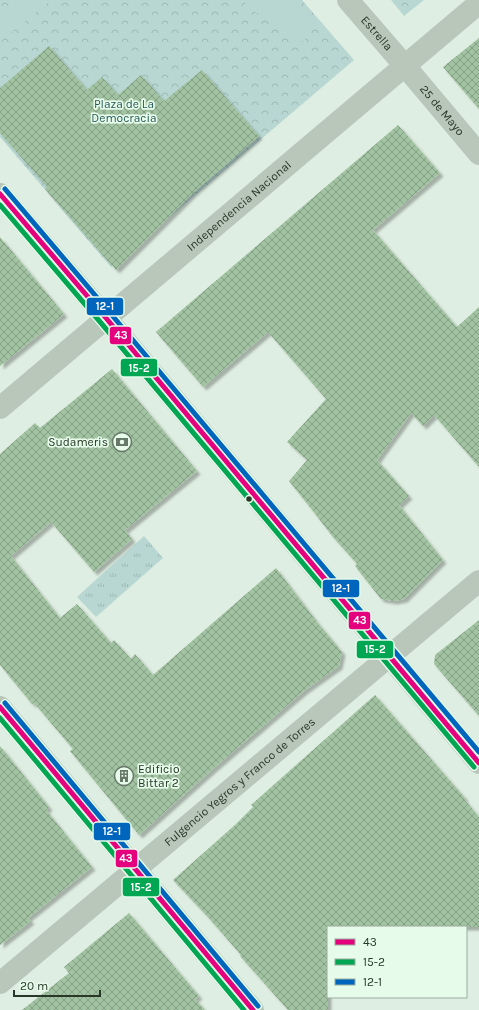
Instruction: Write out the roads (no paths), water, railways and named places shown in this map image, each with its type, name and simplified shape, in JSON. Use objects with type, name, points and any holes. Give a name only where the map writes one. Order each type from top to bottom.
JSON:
[{"type":"street","name":"Estrella","points":[[348,0],[405,66]]},
{"type":"street","name":"Independencia Nacional","points":[[0,408],[479,3]]},
{"type":"street","name":"25 de Mayo","points":[[405,66],[479,154]]},
{"type":"street","points":[[0,194],[106,318],[479,763]]},
{"type":"street","name":"Fulgencio Yegros y Franco de Torres","points":[[0,983],[479,581]]},
{"type":"street","points":[[0,707],[253,1010]]},
{"type":"place","name":"Sudameris","points":[[122,442]]},
{"type":"place","name":"Edificio Bittar 2","points":[[124,776]]},
{"type":"park label","name":"Plaza de La Democracia","points":[[124,111]]}]
